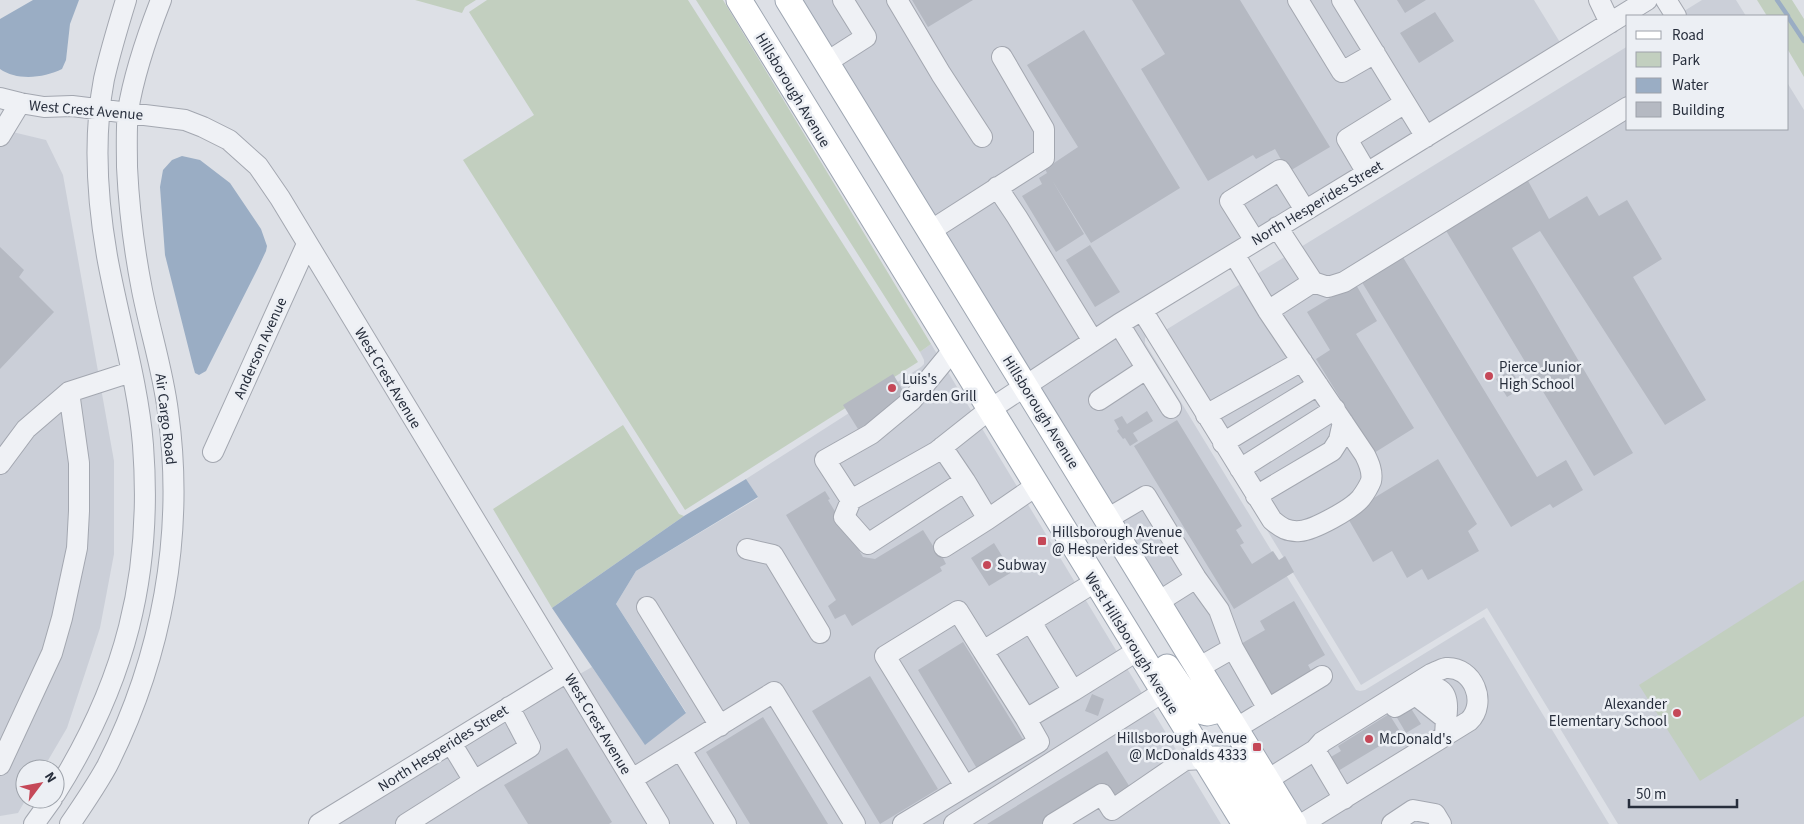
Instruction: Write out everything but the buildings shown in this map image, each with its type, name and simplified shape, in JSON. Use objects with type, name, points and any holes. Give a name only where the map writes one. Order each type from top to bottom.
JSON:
[{"type":"main road","name":"Hillsborough Avenue","points":[[738,0],[989,410]]},
{"type":"main road","name":"Hillsborough Avenue","points":[[788,0],[1229,719],[1259,785],[1294,824]]},
{"type":"main road","name":"West Hillsborough Avenue","points":[[989,410],[1244,824]]},
{"type":"main road","points":[[1095,582],[1118,598],[1135,614],[1180,688],[1196,710],[1229,719]]},
{"type":"main road","points":[[1204,759],[1226,758],[1259,785],[1272,824]]},
{"type":"street","name":"Air Cargo Road","points":[[65,777],[79,754],[118,669],[138,593],[144,546],[145,489],[142,436],[107,256],[98,188],[100,110],[104,79],[126,0]]},
{"type":"street","name":"Air Cargo Road","points":[[70,824],[106,767],[136,701],[146,673],[165,598],[172,546],[174,492],[172,438],[165,393],[142,291],[132,233],[127,151],[128,113],[134,82],[161,0]]},
{"type":"street","points":[[826,62],[866,37],[843,0]]},
{"type":"street","points":[[898,0],[941,74],[982,137]]},
{"type":"street","points":[[1298,0],[1342,72],[1375,53]]},
{"type":"street","points":[[1342,0],[1426,137]]},
{"type":"street","points":[[1599,0],[1610,23]]},
{"type":"street","name":"North Hesperides Street","points":[[851,500],[942,447],[989,410],[1119,324],[1368,173],[1647,0]]},
{"type":"street","points":[[1666,0],[1675,15]]},
{"type":"street","points":[[930,231],[1044,158],[1044,129],[1002,57]]},
{"type":"street","name":"West Crest Avenue","points":[[0,98],[44,107],[72,106],[185,120],[229,140],[258,166],[659,824]]},
{"type":"street","points":[[0,136],[20,103]]},
{"type":"street","points":[[1368,173],[1348,139],[1405,103]]},
{"type":"street","points":[[1277,227],[1313,282],[1328,287],[1344,282],[1626,108]]},
{"type":"street","points":[[1255,241],[1230,201],[1280,170],[1306,210]]},
{"type":"street","points":[[997,187],[1093,341]]},
{"type":"street","name":"Anderson Avenue","points":[[213,452],[307,244]]},
{"type":"street","points":[[1142,310],[1272,520],[1280,527],[1302,531],[1314,527],[1353,505],[1361,498],[1370,482],[1371,470],[1365,455],[1268,311],[1234,254]]},
{"type":"street","points":[[1268,311],[1313,282]]},
{"type":"street","points":[[1119,324],[1171,408]]},
{"type":"street","points":[[952,350],[912,400],[871,434],[825,460],[851,500],[844,517],[868,544],[964,482]]},
{"type":"street","points":[[1206,415],[1302,361]]},
{"type":"street","points":[[1099,400],[1146,369]]},
{"type":"street","points":[[0,464],[26,429],[69,392],[131,372]]},
{"type":"street","points":[[1223,443],[1318,385]]},
{"type":"street","points":[[0,765],[52,653],[62,618],[77,548],[79,511],[78,463],[69,392]]},
{"type":"street","points":[[1240,469],[1339,416]]},
{"type":"street","points":[[1256,496],[1332,451],[1339,440],[1339,416]]},
{"type":"street","points":[[942,447],[988,519]]},
{"type":"street","points":[[944,547],[1036,486]]},
{"type":"street","points":[[1107,519],[1146,496],[1196,578],[1219,610],[1234,648],[1268,709]]},
{"type":"street","points":[[747,548],[773,555],[820,633]]},
{"type":"street","points":[[1158,602],[1196,578]]},
{"type":"street","points":[[984,651],[1095,582]]},
{"type":"street","points":[[647,608],[720,726]]},
{"type":"street","points":[[902,824],[1039,742],[958,611],[885,656],[965,786]]},
{"type":"street","points":[[1031,622],[1073,691]]},
{"type":"street","points":[[1198,668],[1234,648]]},
{"type":"street","points":[[1026,720],[1138,651]]},
{"type":"street","points":[[1259,785],[1315,750],[1322,742],[1444,668],[1460,671],[1470,679],[1476,690],[1479,702],[1476,715],[1446,727],[1344,799],[1302,824]]},
{"type":"street","name":"North Hesperides Street","points":[[329,822],[451,743],[567,672]]},
{"type":"street","points":[[1229,719],[1268,709],[1322,676]]},
{"type":"street","points":[[632,779],[774,692],[855,824]]},
{"type":"street","points":[[954,824],[1163,692]]},
{"type":"street","points":[[1315,750],[1328,748],[1412,696],[1418,697],[1446,727]]},
{"type":"street","points":[[406,824],[433,817],[474,781],[530,747],[509,707]]},
{"type":"street","points":[[451,743],[474,781]]},
{"type":"street","points":[[680,750],[726,824]]},
{"type":"street","points":[[1315,750],[1344,799]]},
{"type":"street","points":[[1053,824],[1102,794],[1112,810],[1185,760],[1204,759]]},
{"type":"street","points":[[34,824],[45,809]]},
{"type":"street","points":[[1392,824],[1414,810],[1435,814],[1442,824]]},
{"type":"shaded area","points":[[803,0],[1333,0],[1415,135],[1032,373]]},
{"type":"shaded area","points":[[1352,0],[1534,0],[1561,44],[1429,126]]},
{"type":"shaded area","points":[[1702,0],[1736,0],[1745,15],[1678,15]]},
{"type":"shaded area","name":"Pierce Junior High School","points":[[1626,47],[1626,130],[1789,130],[1789,86],[1804,110],[1804,824],[1618,824],[1487,608],[1361,685],[1151,339]]},
{"type":"shaded area","points":[[0,129],[46,140],[63,175],[114,461],[114,554],[100,628],[67,728],[49,759],[15,759],[15,809],[20,809],[18,813],[0,816]]},
{"type":"shaded area","points":[[1154,311],[1145,343],[1356,690],[1365,690],[1484,617],[1609,824],[1308,824],[1039,386]]},
{"type":"shaded area","points":[[931,344],[1221,824],[669,824],[578,675],[592,667],[645,744],[686,712],[616,604],[636,571],[758,498],[746,479],[921,367],[924,364],[924,360],[920,352]]},
{"type":"shaded area","points":[[564,683],[649,824],[333,824]]},
{"type":"green space","points":[[415,0],[476,0],[465,7],[462,13]]},
{"type":"green space","points":[[487,0],[688,0],[918,362],[685,510],[463,160],[534,115],[469,12]]},
{"type":"green space","points":[[696,0],[723,0],[931,344],[920,352]]},
{"type":"green space","points":[[1757,0],[1792,0],[1804,19],[1804,77],[1789,52],[1789,15],[1766,15]]},
{"type":"green space","points":[[623,425],[679,514],[684,516],[552,608],[493,509]]},
{"type":"green space","points":[[1804,580],[1804,716],[1700,781],[1639,685]]},
{"type":"water","points":[[33,0],[79,0],[70,24],[66,60],[62,69],[39,76],[22,77],[0,69],[0,19]]},
{"type":"water","points":[[182,156],[200,160],[230,183],[261,229],[267,246],[258,268],[206,371],[199,375],[195,373],[193,366],[165,255],[160,187],[163,170],[172,160]]},
{"type":"water","points":[[746,479],[758,497],[636,571],[616,604],[686,713],[645,745],[552,608],[684,516]]},
{"type":"waterway","points":[[1777,0],[1787,15]]},
{"type":"waterway","points":[[1789,18],[1804,41]]},
{"type":"place","name":"Pierce Junior High School","points":[[1489,376]]},
{"type":"place","name":"Luis's Garden Grill","points":[[892,388]]},
{"type":"place","name":"Hillsborough Avenue @ Hesperides Street","points":[[1042,541]]},
{"type":"place","name":"Subway","points":[[987,565]]},
{"type":"place","name":"Alexander Elementary School","points":[[1677,713]]},
{"type":"place","name":"McDonald's","points":[[1369,739]]},
{"type":"place","name":"Hillsborough Avenue @ McDonalds 4333","points":[[1257,747]]}]
